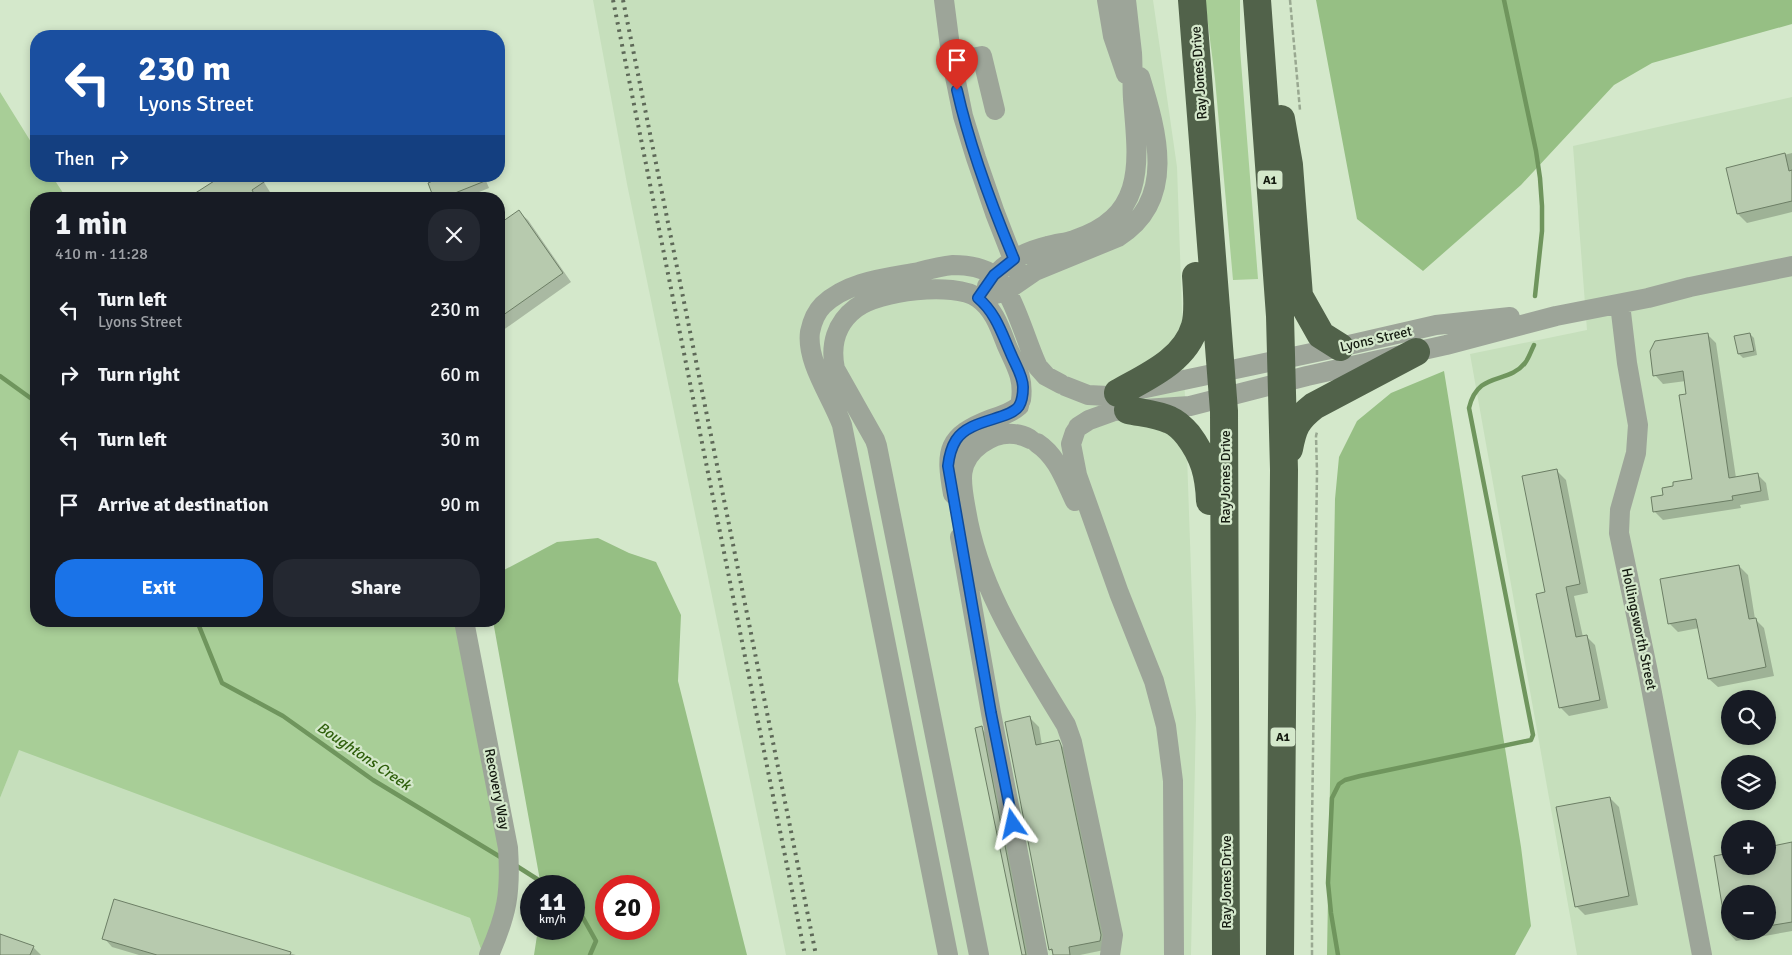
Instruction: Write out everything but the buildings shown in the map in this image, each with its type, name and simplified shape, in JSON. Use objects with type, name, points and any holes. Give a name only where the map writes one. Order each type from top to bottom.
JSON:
[{"type":"highway","points":[[1258,0],[1289,165],[1298,296],[1321,335],[1340,347]]},
{"type":"highway","name":"A1","points":[[1258,0],[1280,316],[1282,371],[1284,470],[1280,955]]},
{"type":"highway","points":[[1193,9],[1187,88],[1197,288],[1196,324],[1191,337],[1164,366],[1123,402],[1172,421],[1183,429],[1196,446],[1205,464],[1209,481],[1213,634],[1226,688]]},
{"type":"highway","name":"Ray Jones Drive","points":[[1193,9],[1223,385],[1226,955]]},
{"type":"highway","points":[[1284,470],[1293,429],[1302,416],[1314,406],[1416,352]]},
{"type":"street","points":[[944,0],[952,62],[963,116],[995,213],[1014,259],[1007,282]]},
{"type":"street","points":[[978,298],[1007,282],[1129,231],[1140,220],[1153,197],[1158,172],[1154,126],[1141,102],[1113,36],[1108,0]]},
{"type":"street","points":[[1126,0],[1132,54],[1141,102]]},
{"type":"street","points":[[1014,259],[1047,246],[1074,240],[1089,234],[1112,220],[1127,201],[1136,172],[1141,102],[1137,0]]},
{"type":"street","points":[[952,62],[982,56],[995,110]]},
{"type":"street","points":[[948,955],[842,425],[818,372],[810,343],[812,323],[816,314],[824,305],[838,295],[872,280],[952,265],[982,269],[1007,282]]},
{"type":"street","name":"Lyons Street","points":[[1007,282],[1038,366],[1046,376],[1088,395],[1108,396],[1123,402],[1190,406],[1223,385],[1282,371],[1416,352],[1548,318],[1792,266]]},
{"type":"street","name":"Lyons Street","points":[[1282,371],[1340,347],[1436,325],[1515,316],[1646,291],[1690,287]]},
{"type":"street","points":[[979,955],[875,440],[835,369],[833,340],[841,324],[857,307],[913,290],[932,288],[964,292],[978,298],[986,305],[996,320],[1023,388],[1020,403],[1020,424],[1034,441],[1047,449],[1058,466],[1119,593]]},
{"type":"street","name":"Hollingsworth Street","points":[[1620,304],[1626,364],[1638,425],[1636,453],[1620,510],[1619,533],[1648,672],[1702,955]]},
{"type":"street","points":[[1038,955],[991,713],[948,466],[952,447],[960,435],[971,427],[1009,413],[1020,403],[1031,388],[1040,383],[1051,382],[1063,385],[1078,400],[1081,408],[1081,418],[1071,444],[1077,475],[1119,593],[1154,681],[1170,750],[1173,781],[1174,955]]},
{"type":"street","name":"Lyons Street","points":[[1076,430],[1088,420],[1114,411],[1123,402]]},
{"type":"street","points":[[1076,430],[1067,440],[1058,444],[1047,445],[1013,433],[1002,434],[983,443],[965,461],[962,470],[962,487],[969,530],[991,593],[1009,630],[1066,726],[1072,742],[1113,935],[1110,955]]},
{"type":"street","points":[[846,448],[848,438],[855,432],[869,433],[875,440]]},
{"type":"street","name":"Recovery Way","points":[[465,627],[509,861],[509,892],[504,915],[489,955]]},
{"type":"path","points":[[1312,955],[1316,436],[1321,416],[1314,406]]},
{"type":"shaded area","points":[[593,0],[1153,0],[1177,167],[1196,715],[1191,955],[786,955],[627,184]]},
{"type":"shaded area","points":[[1205,0],[1240,0],[1240,49],[1258,279],[1233,280],[1215,79]]},
{"type":"shaded area","points":[[0,92],[30,140],[30,182],[56,182],[62,192],[30,192],[30,627],[465,627],[510,870],[483,955],[470,918],[19,750],[0,798]]},
{"type":"shaded area","points":[[1792,97],[1792,955],[1577,955],[1470,354],[1587,330],[1573,146]]},
{"type":"shaded area","points":[[19,749],[470,918],[483,955],[0,955],[0,798]]},
{"type":"green space","points":[[1316,0],[1792,0],[1792,24],[1652,63],[1614,85],[1521,185],[1423,271],[1357,219]]},
{"type":"green space","points":[[1444,371],[1521,847],[1531,926],[1515,955],[1327,955],[1335,499],[1339,457],[1357,421],[1391,393]]},
{"type":"green space","points":[[598,538],[629,553],[656,562],[681,615],[678,681],[747,955],[534,955],[536,940],[585,940],[585,875],[539,875],[494,627],[505,627],[505,569],[557,542]]},
{"type":"waterway","points":[[1504,0],[1540,178],[1542,231],[1535,296]]},
{"type":"waterway","points":[[1338,955],[1328,883],[1332,798],[1339,784],[1345,780],[1360,776],[1531,740],[1533,735],[1469,408],[1473,396],[1479,388],[1486,383],[1518,370],[1526,361],[1534,345]]},
{"type":"waterway","name":"Boughtons Creek","points":[[0,376],[30,398]]},
{"type":"waterway","name":"Boughtons Creek","points":[[199,627],[222,683],[283,716],[373,780],[502,858]]},
{"type":"waterway","name":"Boughtons Creek","points":[[515,865],[531,875]]},
{"type":"waterway","name":"Boughtons Creek","points":[[585,921],[596,941],[590,955]]},
{"type":"railway","points":[[613,0],[805,955]]},
{"type":"railway","points":[[623,0],[816,955]]},
{"type":"route","points":[[957,90],[976,158],[995,213],[1014,259],[994,275],[978,298],[992,312],[1016,366],[1023,388],[1021,400],[1019,406],[1009,413],[971,427],[960,435],[952,447],[948,466],[991,713],[1013,824]]}]
